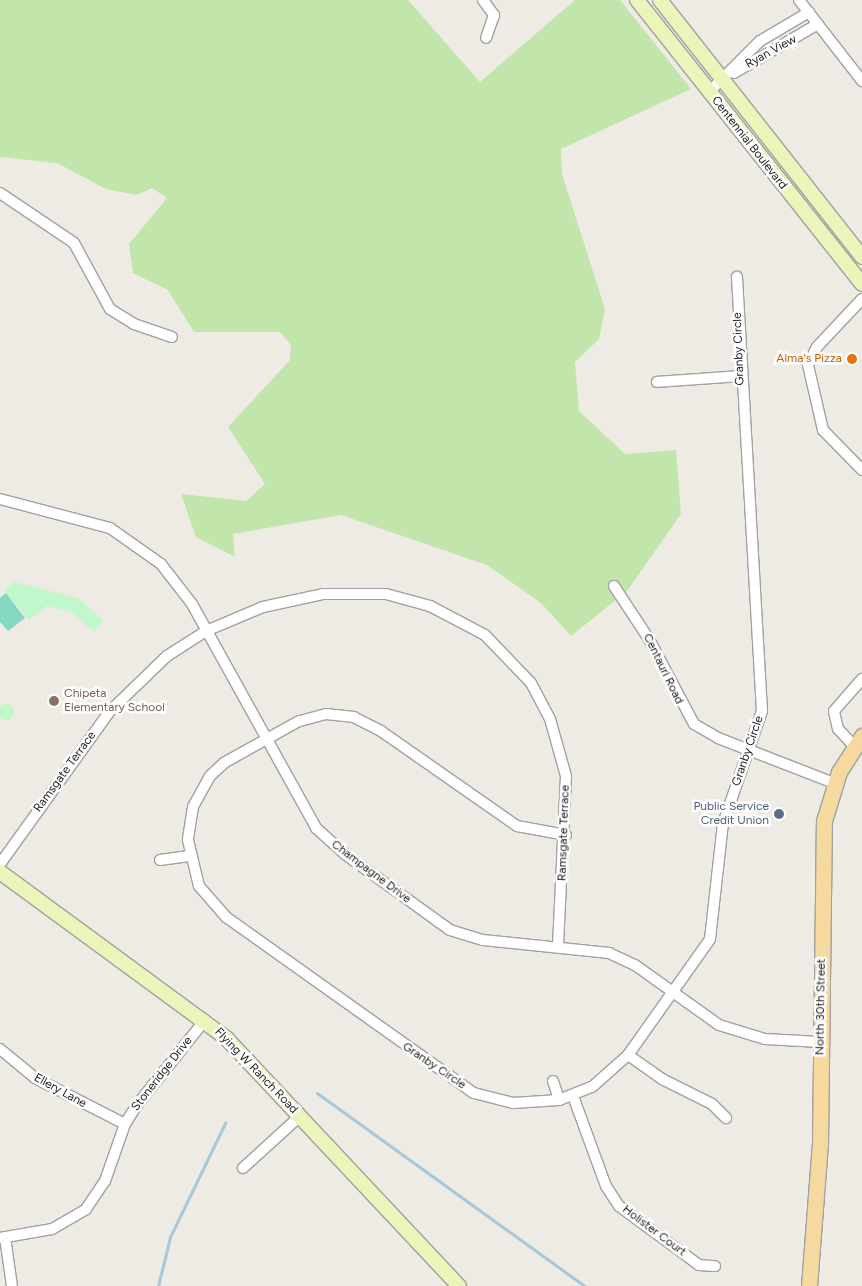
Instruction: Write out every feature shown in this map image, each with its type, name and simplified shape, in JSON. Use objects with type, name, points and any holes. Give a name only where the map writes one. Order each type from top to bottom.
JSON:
[{"type":"main road","name":"Centennial Boulevard","points":[[637,0],[862,284]]},
{"type":"main road","name":"Centennial Boulevard","points":[[660,0],[862,257]]},
{"type":"main road","name":"North 30th Street","points":[[809,1286],[820,1144],[824,821],[834,783],[858,741]]},
{"type":"main road","name":"Flying W Ranch Road","points":[[0,872],[205,1020],[300,1116],[459,1286]]},
{"type":"street","points":[[483,0],[494,15],[486,38]]},
{"type":"street","points":[[799,0],[862,81]]},
{"type":"street","name":"Ryan View","points":[[709,92],[760,41],[809,12]]},
{"type":"street","name":"Ryan View","points":[[722,80],[818,24]]},
{"type":"street","points":[[0,193],[74,243],[110,310],[134,324],[172,336]]},
{"type":"street","name":"Granby Circle","points":[[566,835],[516,826],[381,731],[354,718],[313,716],[264,739],[224,763],[200,791],[189,824],[189,856],[199,886],[226,917],[457,1084],[496,1101],[559,1100],[573,1096],[603,1079],[628,1055],[673,992],[713,930],[723,824],[762,711],[763,681],[740,376],[737,277]]},
{"type":"street","points":[[862,299],[817,346],[808,365],[823,430],[862,470]]},
{"type":"street","points":[[657,382],[740,376]]},
{"type":"street","name":"Champagne Drive","points":[[0,500],[91,522],[132,540],[173,576],[206,631],[299,803],[321,833],[440,923],[471,938],[558,946],[622,958],[734,1030],[765,1038],[820,1042]]},
{"type":"street","name":"Centauri Road","points":[[614,586],[656,651],[686,714],[704,731],[749,751],[834,783]]},
{"type":"street","name":"Ramsgate Terrace","points":[[0,864],[130,688],[206,631],[263,607],[346,592],[406,598],[468,624],[518,667],[550,719],[566,776],[566,835],[558,946]]},
{"type":"street","points":[[858,741],[838,729],[834,711],[862,679]]},
{"type":"street","points":[[160,860],[189,856]]},
{"type":"street","name":"Stoneridge Drive","points":[[3,1238],[52,1229],[86,1209],[105,1181],[125,1124],[205,1020]]},
{"type":"street","name":"Ellery Lane","points":[[0,1049],[34,1078],[125,1124]]},
{"type":"street","points":[[628,1055],[674,1087],[712,1104],[726,1118]]},
{"type":"street","points":[[553,1081],[559,1100]]},
{"type":"street","name":"Holister Court","points":[[573,1096],[606,1186],[619,1206],[699,1264],[715,1266]]},
{"type":"street","points":[[243,1168],[300,1116]]},
{"type":"street","points":[[3,1238],[12,1286]]},
{"type":"green space","points":[[0,0],[408,0],[480,82],[575,0],[620,0],[691,89],[561,149],[562,174],[605,309],[599,339],[575,362],[579,411],[625,454],[676,450],[681,514],[627,591],[571,636],[541,603],[487,565],[341,515],[233,534],[235,557],[196,537],[181,494],[246,501],[265,484],[228,427],[290,360],[291,345],[280,332],[194,332],[168,290],[133,273],[129,244],[167,198],[152,188],[136,195],[106,189],[57,163],[0,157]]},
{"type":"green space","points":[[14,582],[78,598],[104,621],[94,632],[71,612],[47,606],[29,620],[4,590]]},
{"type":"green space","points":[[6,593],[25,618],[8,631],[0,622],[0,598]]},
{"type":"green space","points":[[6,704],[14,712],[6,720],[-2,712]]},
{"type":"waterway","points":[[317,1093],[585,1286]]},
{"type":"waterway","points":[[158,1286],[170,1237],[225,1123]]},
{"type":"place","name":"Alma's Pizza","points":[[852,359]]},
{"type":"place","name":"Chipeta Elementary School","points":[[54,701]]},
{"type":"place","name":"Public Service Credit Union","points":[[779,814]]}]
